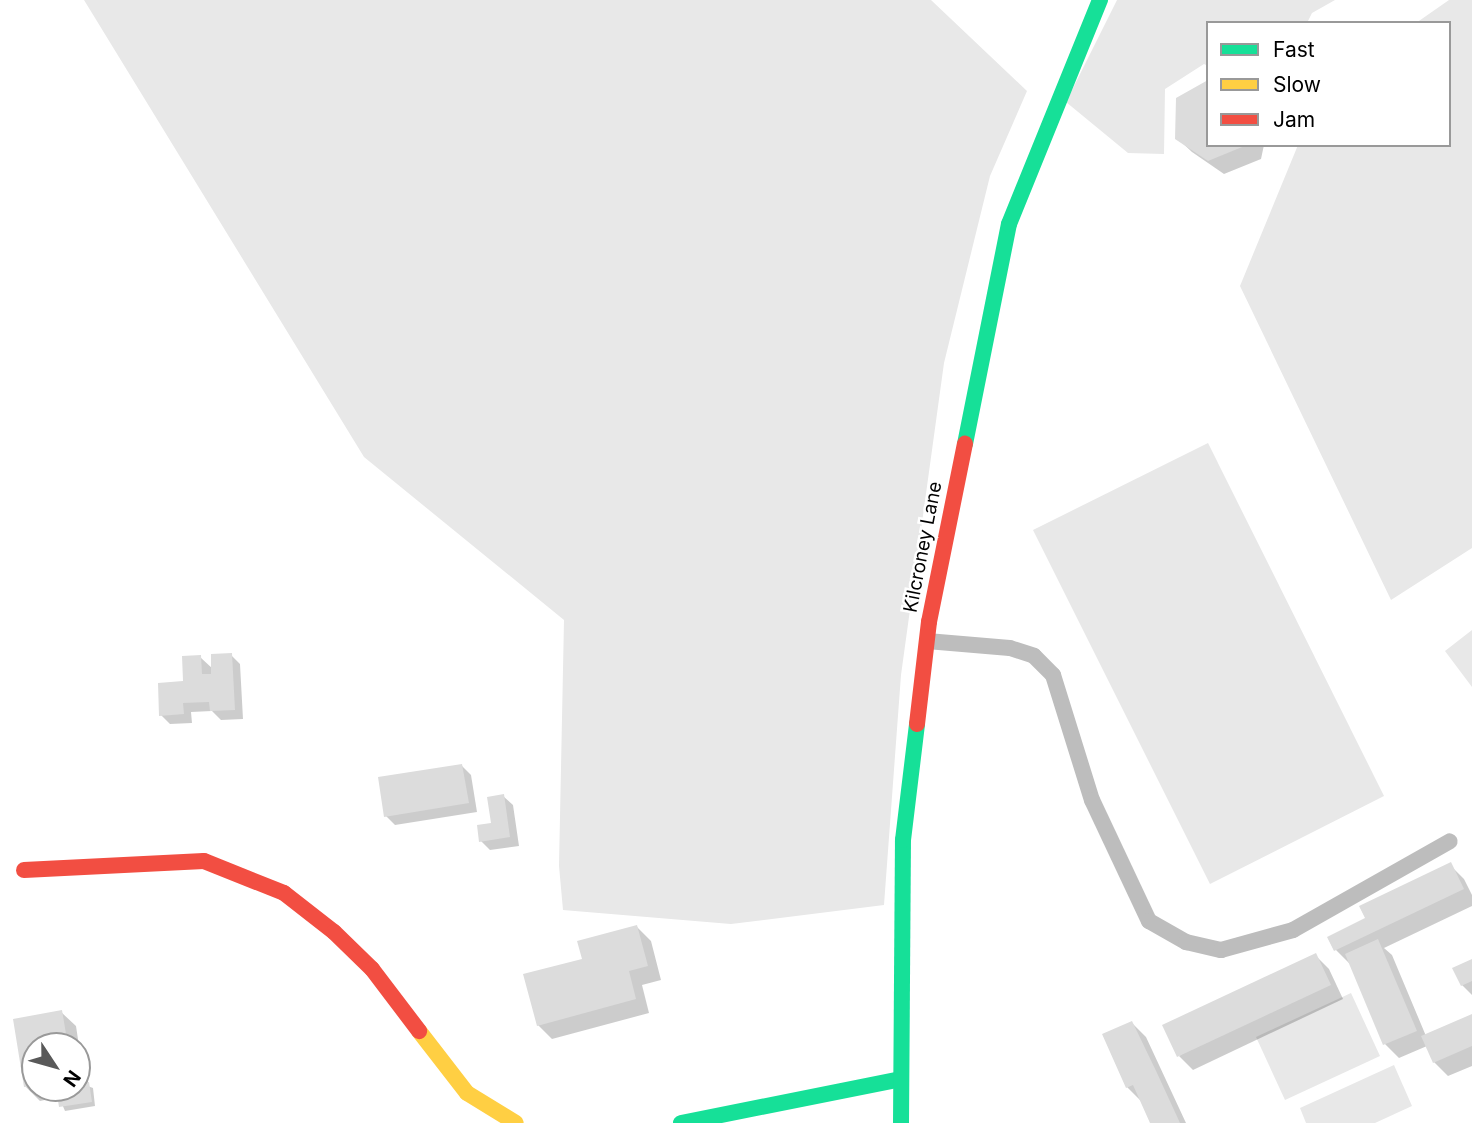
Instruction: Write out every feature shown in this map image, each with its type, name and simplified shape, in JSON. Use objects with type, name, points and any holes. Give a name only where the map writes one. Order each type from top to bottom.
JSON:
[{"type":"street","name":"Kilcroney Lane","points":[[901,1123],[903,841],[927,641],[1009,224],[1100,0]]},
{"type":"street","points":[[23,870],[204,861],[284,893],[334,932],[372,969],[467,1093],[516,1123]]},
{"type":"street","points":[[681,1123],[901,1079]]},
{"type":"lane","points":[[927,641],[1010,648],[1034,656],[1053,675],[1093,800],[1149,921],[1186,942],[1221,950],[1293,930],[1450,841]]},
{"type":"shaded area","points":[[84,0],[931,0],[1027,91],[990,176],[944,363],[901,675],[884,905],[731,924],[563,910],[559,866],[564,620],[364,457]]},
{"type":"shaded area","points":[[1117,0],[1335,0],[1312,13],[1308,21],[1206,21],[1206,65],[1165,89],[1164,154],[1128,153],[1066,102]]},
{"type":"shaded area","points":[[1449,0],[1472,0],[1472,548],[1391,600],[1240,286],[1297,147],[1451,147],[1451,21],[1419,21]]},
{"type":"shaded area","points":[[1208,443],[1384,796],[1210,884],[1033,530]]},
{"type":"shaded area","points":[[1472,630],[1472,687],[1445,651]]},
{"type":"shaded area","points":[[1351,993],[1380,1056],[1285,1100],[1256,1037]]},
{"type":"shaded area","points":[[1394,1065],[1412,1106],[1375,1123],[1306,1123],[1300,1108]]},
{"type":"building","points":[[1206,81],[1206,147],[1242,147],[1208,161],[1175,139],[1176,98]]},
{"type":"building","points":[[232,653],[235,710],[210,711],[209,702],[183,703],[184,714],[159,716],[158,683],[183,681],[182,656],[201,655],[202,674],[211,674],[211,654]]},
{"type":"building","points":[[462,764],[469,803],[384,817],[378,777]]},
{"type":"building","points":[[504,794],[510,837],[479,842],[477,825],[491,823],[487,797]]},
{"type":"building","points":[[1451,862],[1464,889],[1334,951],[1327,937],[1365,918],[1359,906]]},
{"type":"building","points":[[637,925],[648,966],[629,971],[636,999],[537,1026],[523,974],[582,959],[577,941]]},
{"type":"building","points":[[1378,939],[1417,1031],[1383,1045],[1345,954]]},
{"type":"building","points":[[1316,953],[1331,985],[1177,1057],[1162,1025]]},
{"type":"building","points":[[1472,959],[1472,981],[1461,986],[1452,968]]},
{"type":"building","points":[[62,1010],[66,1032],[21,1032],[21,1068],[13,1019]]},
{"type":"building","points":[[1472,1014],[1472,1046],[1433,1063],[1421,1036]]},
{"type":"building","points":[[1132,1021],[1180,1123],[1150,1123],[1133,1085],[1126,1088],[1102,1034]]},
{"type":"building","points":[[91,1095],[92,1102],[59,1107],[58,1102],[91,1102]]},
{"type":"traffic: fast","points":[[965,444],[1009,224],[1100,0]]},
{"type":"traffic: fast","points":[[901,1123],[903,840],[917,724]]},
{"type":"traffic: fast","points":[[681,1123],[901,1079]]},
{"type":"traffic: slow","points":[[419,1031],[467,1093],[516,1123]]},
{"type":"traffic: jam","points":[[917,724],[929,622],[965,444]]},
{"type":"traffic: jam","points":[[24,870],[204,861],[284,893],[334,932],[372,969],[419,1031]]}]
